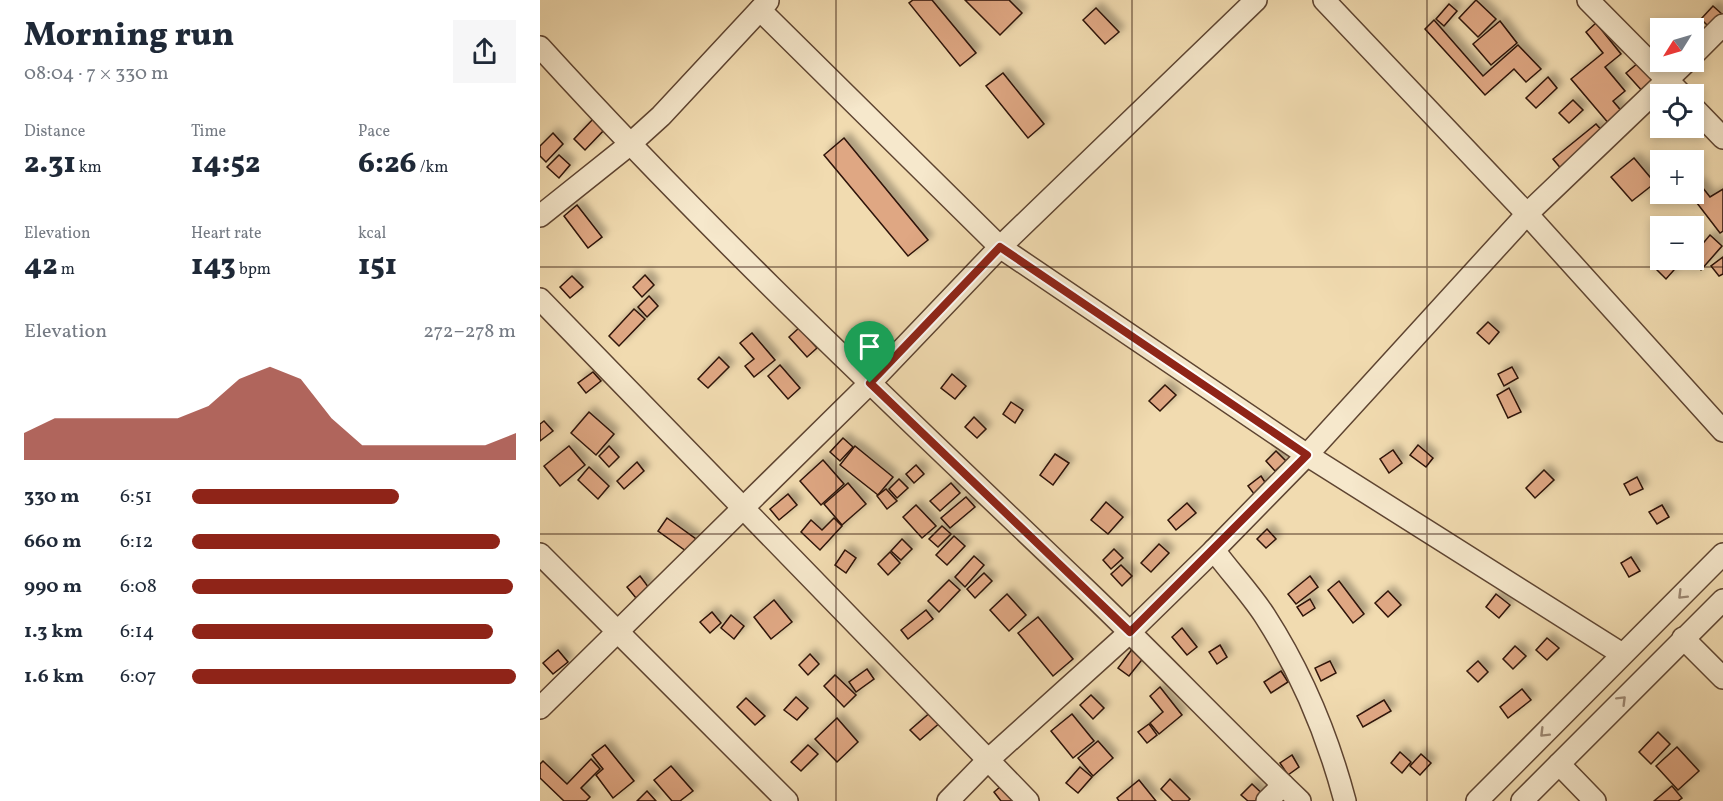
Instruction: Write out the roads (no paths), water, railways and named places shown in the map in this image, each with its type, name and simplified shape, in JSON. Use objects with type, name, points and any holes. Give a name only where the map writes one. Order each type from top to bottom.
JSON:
[{"type":"street","points":[[540,708],[870,383],[1000,247],[1256,0]]},
{"type":"street","points":[[1324,0],[1527,214],[1723,431]]},
{"type":"street","points":[[1588,0],[1670,84]]},
{"type":"street","points":[[540,216],[629,145],[660,116],[764,5],[1000,247],[1307,455],[1622,654]]},
{"type":"street","points":[[1704,44],[1723,25]]},
{"type":"street","points":[[540,46],[629,145],[870,383],[1130,632],[1300,801]]},
{"type":"street","points":[[948,801],[988,760],[1130,632],[1214,550],[1307,455],[1527,214],[1650,109]]},
{"type":"street","points":[[1704,118],[1723,138]]},
{"type":"street","points":[[540,299],[1028,801]]},
{"type":"street","points":[[1214,550],[1264,614],[1294,666],[1336,767],[1345,801]]},
{"type":"street","points":[[540,554],[787,801]]},
{"type":"street","points":[[1477,801],[1723,554]]},
{"type":"street","points":[[1522,801],[1723,600]]},
{"type":"street","points":[[1683,638],[1723,678]]},
{"type":"street","points":[[1559,764],[1596,801]]},
{"type":"street","points":[[1268,801],[1283,785]]}]
